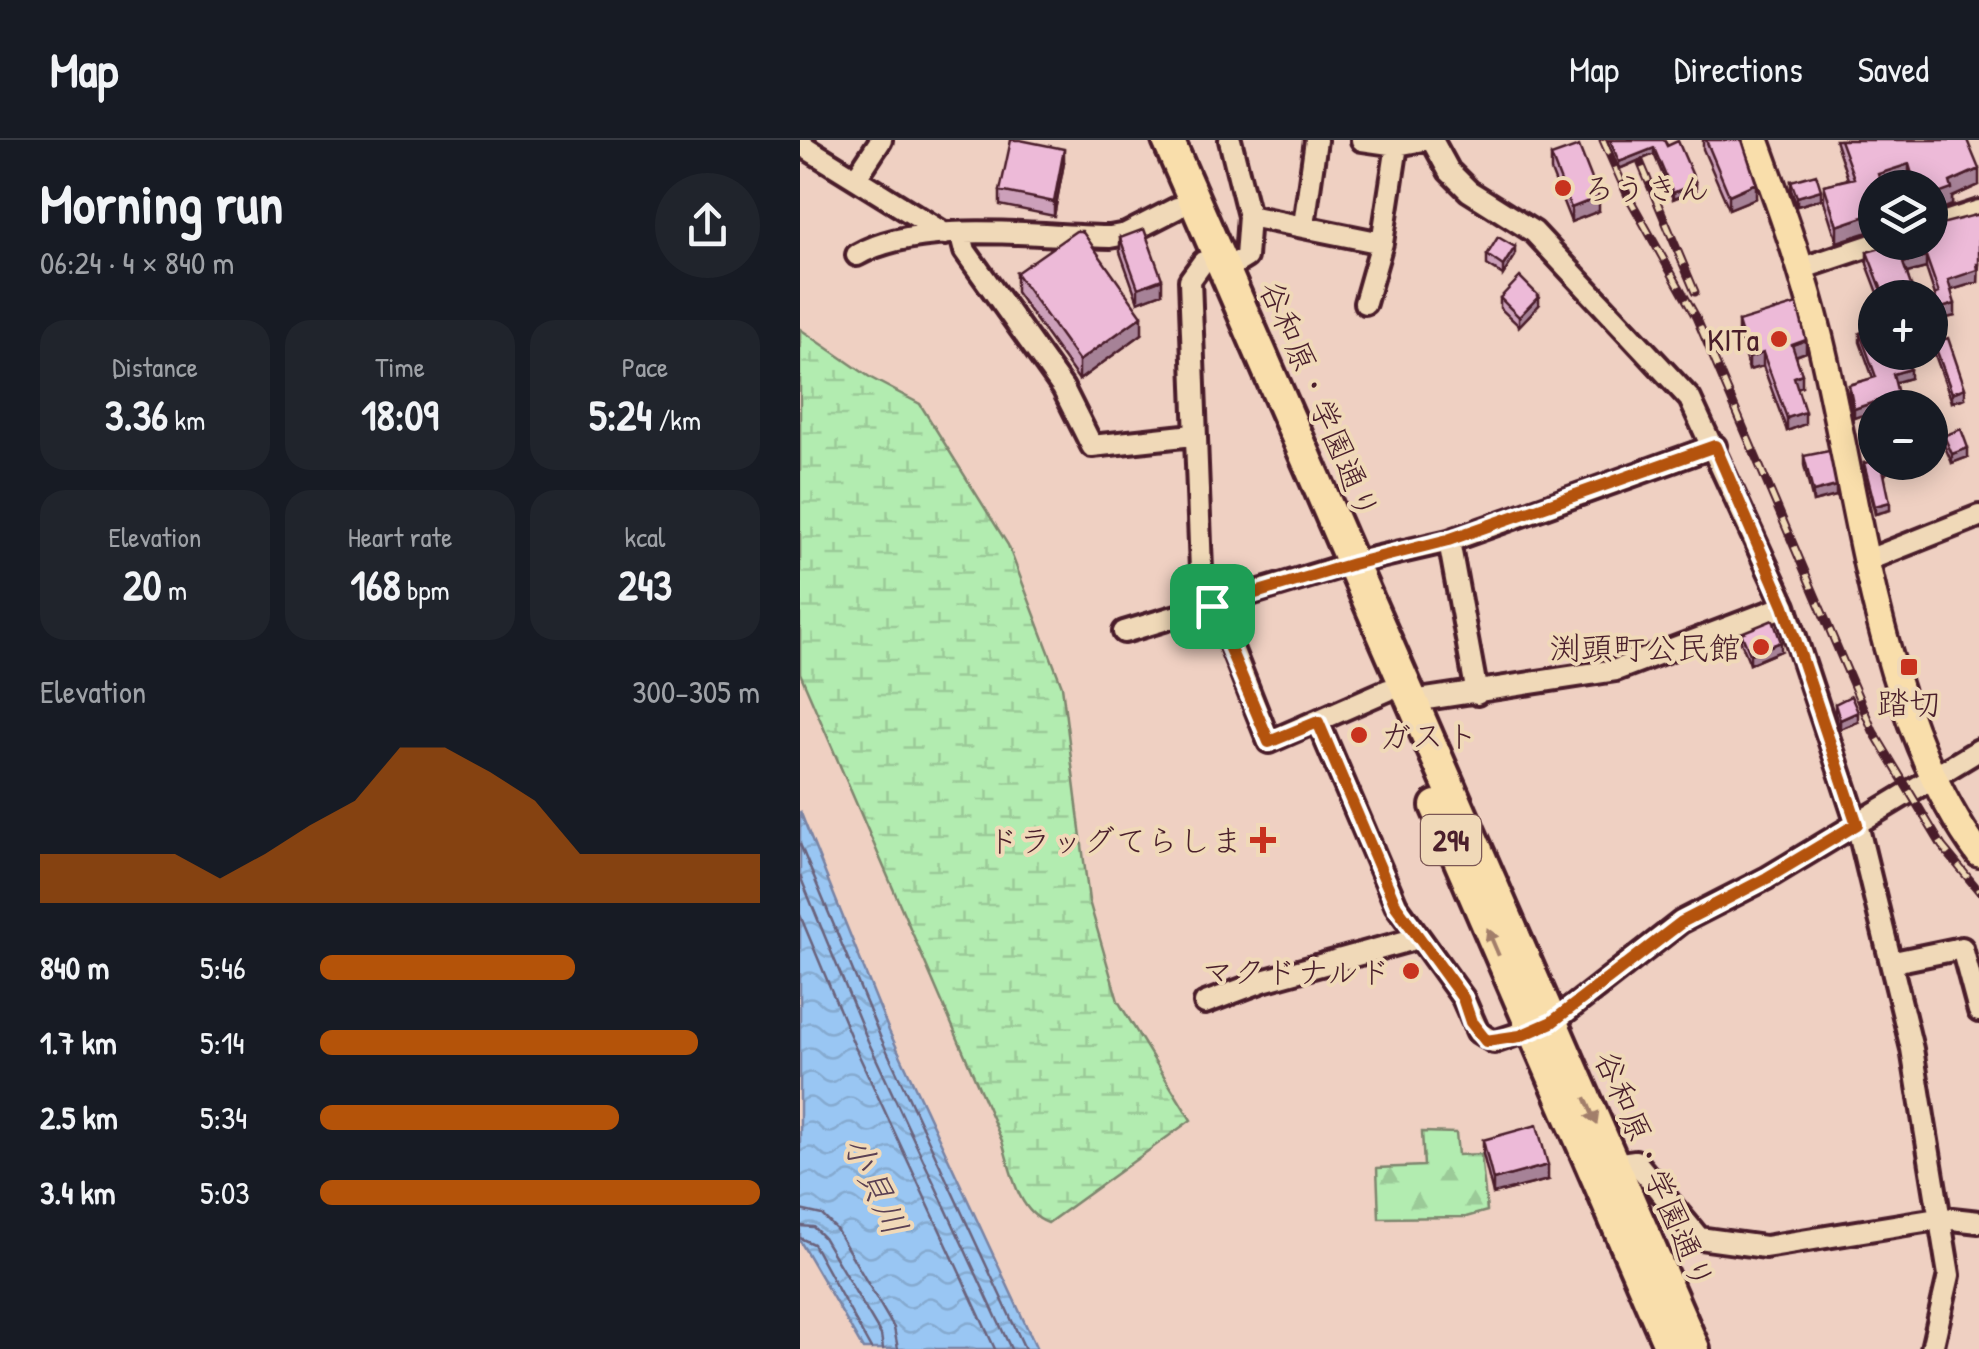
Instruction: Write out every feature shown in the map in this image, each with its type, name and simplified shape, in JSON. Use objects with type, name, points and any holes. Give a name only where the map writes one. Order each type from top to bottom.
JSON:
[{"type":"highway","name":"谷和原・学園通り","points":[[1145,140],[1178,208],[1214,266]]},
{"type":"highway","name":"谷和原・学園通り","points":[[1168,140],[1214,266],[1542,1027],[1671,1349]]},
{"type":"highway","name":"谷和原・学園通り","points":[[1542,1027],[1614,1164],[1694,1349]]},
{"type":"main road","points":[[1756,140],[1819,334],[1868,560],[1932,780],[1979,854]]},
{"type":"street","points":[[856,178],[881,140]]},
{"type":"street","points":[[1230,140],[1249,216],[1246,257],[1214,266],[1190,280],[1201,570],[1212,606],[1269,742],[1401,696],[1477,694],[1616,670],[1784,606]]},
{"type":"street","points":[[1304,225],[1316,140]]},
{"type":"street","points":[[1362,140],[1397,145],[1424,140]]},
{"type":"street","points":[[1432,140],[1449,171],[1469,191],[1534,232],[1690,399],[1715,446],[1784,606],[1857,824],[1894,962],[1949,1275],[1932,1349]]},
{"type":"street","points":[[800,144],[953,234],[1063,388],[1092,446],[1194,436]]},
{"type":"street","points":[[1365,303],[1382,243],[1397,145]]},
{"type":"street","points":[[858,255],[894,242],[953,234],[1110,237],[1126,234],[1178,208]]},
{"type":"street","points":[[1948,221],[1979,210]]},
{"type":"street","points":[[1249,216],[1382,243]]},
{"type":"street","points":[[1800,269],[1858,250]]},
{"type":"street","points":[[1124,632],[1448,540],[1715,446]]},
{"type":"street","points":[[1868,560],[1979,516]]},
{"type":"street","points":[[1448,540],[1477,694]]},
{"type":"street","points":[[1318,722],[1396,906],[1463,998],[1471,1022],[1486,1041],[1542,1027],[1682,922],[1767,878],[1979,750]]},
{"type":"street","points":[[1205,1004],[1266,980],[1418,938]]},
{"type":"street","points":[[1894,962],[1962,948],[1979,1012]]},
{"type":"street","points":[[1614,1164],[1635,1161],[1699,1238],[1765,1247],[1942,1218],[1979,1222]]},
{"type":"green space","points":[[800,329],[871,378],[920,404],[1008,545],[1062,686],[1089,901],[1118,1001],[1191,1120],[1048,1223],[1029,1210],[1017,1189],[1002,1141],[800,673]]},
{"type":"green space","points":[[1422,1132],[1456,1133],[1458,1155],[1481,1154],[1487,1211],[1466,1217],[1379,1218],[1377,1168],[1424,1166]]},
{"type":"water","name":"小貝川","points":[[800,811],[889,1031],[1037,1349],[863,1349],[800,1241]]},
{"type":"building","points":[[1011,140],[1064,149],[1054,202],[1000,191]]},
{"type":"building","points":[[1610,140],[1664,140],[1667,146],[1678,141],[1696,183],[1673,193],[1654,148],[1619,162]]},
{"type":"building","points":[[1706,140],[1742,140],[1756,183],[1729,195]]},
{"type":"building","points":[[1840,140],[1967,140],[1979,169],[1950,182],[1952,189],[1948,190],[1948,170],[1911,170],[1909,164],[1890,170],[1858,170],[1858,219],[1837,226],[1824,185],[1854,178]]},
{"type":"building","points":[[1579,146],[1599,197],[1571,208],[1551,156]]},
{"type":"building","points":[[1816,174],[1821,190],[1797,197],[1791,181]]},
{"type":"building","points":[[1979,214],[1978,270],[1948,280],[1934,280],[1927,260],[1948,260],[1948,222]]},
{"type":"building","points":[[1144,229],[1162,279],[1138,288],[1120,238]]},
{"type":"building","points":[[1076,231],[1082,231],[1142,316],[1079,361],[1016,273]]},
{"type":"building","points":[[1498,237],[1515,247],[1503,266],[1487,255]]},
{"type":"building","points":[[1870,260],[1913,260],[1903,263],[1909,280],[1878,280]]},
{"type":"building","points":[[1520,277],[1539,296],[1519,317],[1500,298]]},
{"type":"building","points":[[1948,280],[1955,304],[1948,306]]},
{"type":"building","points":[[1797,304],[1806,340],[1792,345],[1802,374],[1794,377],[1805,412],[1787,418],[1763,353],[1749,358],[1738,322]]},
{"type":"building","points":[[1948,338],[1965,388],[1952,393],[1944,370],[1948,370]]},
{"type":"building","points":[[1873,370],[1907,370],[1893,374],[1897,390],[1858,390],[1858,408],[1854,409],[1849,385],[1876,377]]},
{"type":"building","points":[[1961,429],[1968,448],[1952,454],[1948,434]]},
{"type":"building","points":[[1829,451],[1836,486],[1813,492],[1804,456]]},
{"type":"building","points":[[1868,480],[1885,480],[1890,502],[1875,506]]},
{"type":"building","points":[[1773,620],[1781,642],[1750,654],[1741,633]]},
{"type":"building","points":[[1851,696],[1858,712],[1840,720],[1835,704]]},
{"type":"building","points":[[1537,1125],[1548,1165],[1493,1180],[1483,1140]]},
{"type":"railway","points":[[1603,140],[1627,194],[1696,317],[1873,731],[1942,846],[1979,891]]},
{"type":"railway","points":[[1631,140],[1695,292]]},
{"type":"place","name":"ろうきん","points":[[1563,188]]},
{"type":"place","name":"KITa","points":[[1779,339]]},
{"type":"place","name":"渕頭町公民館","points":[[1761,647]]},
{"type":"place","name":"踏切","points":[[1909,667]]},
{"type":"place","name":"ガスト","points":[[1359,735]]},
{"type":"place","name":"ドラッグてらしま","points":[[1263,840]]},
{"type":"place","name":"マクドナルド","points":[[1411,971]]},
{"type":"route","points":[[1715,446],[1784,606],[1857,824],[1767,878],[1682,922],[1552,1022],[1520,1036],[1486,1041],[1471,1022],[1463,998],[1396,906],[1318,722],[1269,742],[1212,606],[1448,540],[1715,446]]}]
